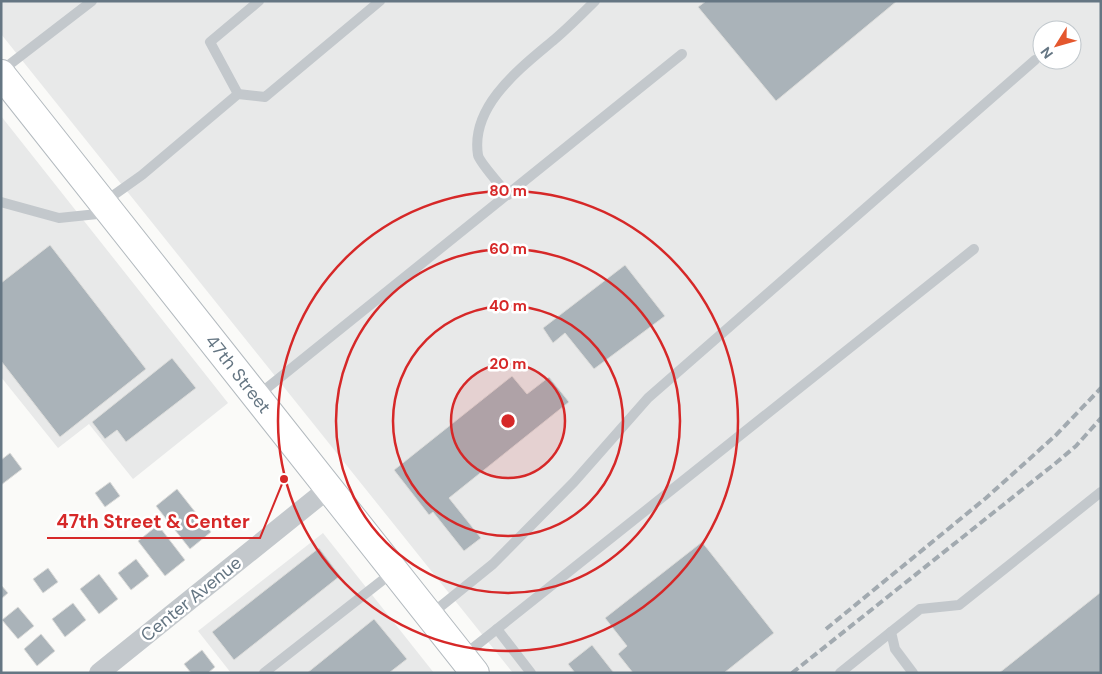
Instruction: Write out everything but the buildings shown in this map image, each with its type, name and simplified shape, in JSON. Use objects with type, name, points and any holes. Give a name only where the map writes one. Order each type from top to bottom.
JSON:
[{"type":"main road","name":"47th Street","points":[[1,74],[468,665]]},
{"type":"street","name":"Center Avenue","points":[[99,673],[329,488]]},
{"type":"lane","points":[[1,71],[92,1]]},
{"type":"lane","points":[[238,94],[210,42],[259,1]]},
{"type":"lane","points":[[1,202],[59,218],[107,208],[142,175],[238,94],[265,97],[380,1]]},
{"type":"lane","points":[[508,195],[478,157],[478,132],[488,107],[507,81],[595,1]]},
{"type":"lane","points":[[256,397],[682,54]]},
{"type":"lane","points":[[429,615],[493,564],[574,482],[648,398],[1032,63]]},
{"type":"lane","points":[[468,665],[497,629],[974,249]]},
{"type":"lane","points":[[840,673],[920,610],[959,605],[1101,492]]},
{"type":"lane","points":[[264,673],[394,571]]},
{"type":"lane","points":[[497,629],[531,673]]},
{"type":"lane","points":[[891,632],[894,649],[913,673]]},
{"type":"shaded area","points":[[1,1],[1101,1],[1101,673],[513,673],[1,34]]},
{"type":"shaded area","points":[[1,116],[228,403],[133,479],[89,424],[58,448],[1,377]]},
{"type":"shaded area","points":[[323,533],[434,673],[231,673],[198,631]]},
{"type":"railway","points":[[826,629],[986,498],[1056,435],[1101,388]]},
{"type":"railway","points":[[792,673],[1057,462],[1076,446],[1101,418]]},
{"type":"place","name":"47th Street & Center","points":[[284,479]]}]
